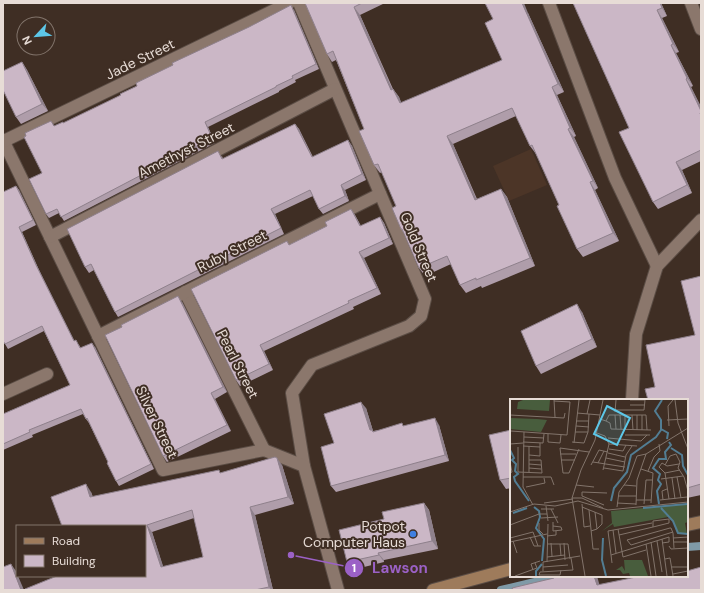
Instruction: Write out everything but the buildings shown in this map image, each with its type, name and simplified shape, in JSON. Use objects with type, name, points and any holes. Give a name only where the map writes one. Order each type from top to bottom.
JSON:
[{"type":"main road","points":[[688,525],[701,522]]},
{"type":"main road","points":[[433,590],[510,569]]},
{"type":"street","name":"Jade Street","points":[[3,140],[289,3]]},
{"type":"street","name":"Gold Street","points":[[299,3],[425,299],[421,316],[409,326],[312,365],[292,393],[304,466]]},
{"type":"street","points":[[549,3],[615,178],[657,266]]},
{"type":"street","points":[[691,3],[701,29]]},
{"type":"street","name":"Amethyst Street","points":[[50,237],[336,89]]},
{"type":"street","name":"Silver Street","points":[[3,140],[163,470],[264,450]]},
{"type":"street","name":"Ruby Street","points":[[98,336],[380,194]]},
{"type":"street","points":[[632,399],[636,334],[657,266],[701,220]]},
{"type":"street","name":"Pearl Street","points":[[185,292],[264,450]]},
{"type":"street","points":[[3,394],[47,374]]},
{"type":"street","points":[[264,450],[304,466],[338,590]]},
{"type":"shaded area","points":[[531,149],[547,185],[509,201],[493,166]]},
{"type":"waterway","points":[[688,547],[701,546]]},
{"type":"waterway","points":[[501,590],[556,577]]},
{"type":"place","name":"Potpot Computer Haus","points":[[413,534]]},
{"type":"place","name":"Lawson","points":[[291,555]]}]
